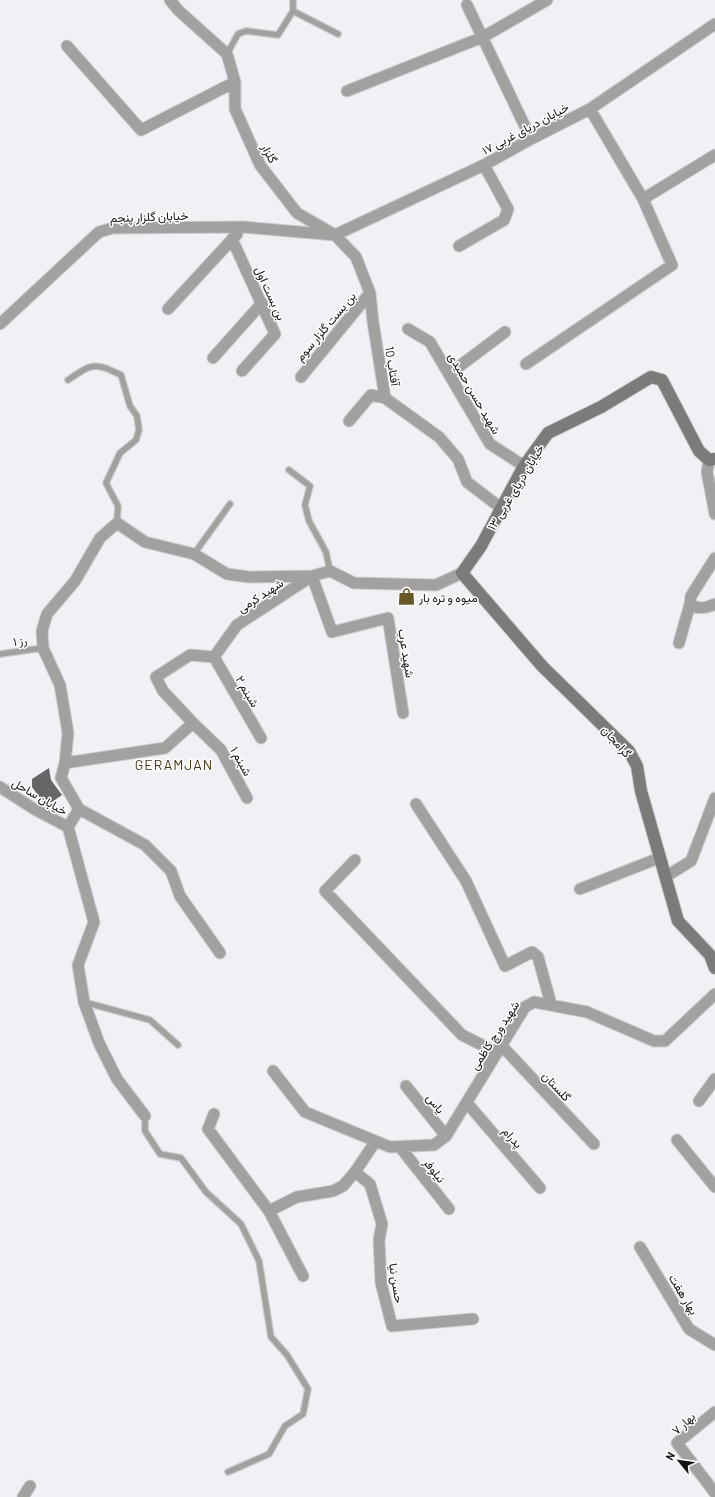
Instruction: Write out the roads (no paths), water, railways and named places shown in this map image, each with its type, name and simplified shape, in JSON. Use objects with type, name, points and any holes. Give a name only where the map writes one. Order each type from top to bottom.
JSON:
[{"type":"street","points":[[170,0],[178,10],[227,54]]},
{"type":"street","points":[[347,91],[483,37],[547,0]]},
{"type":"street","points":[[467,5],[531,139]]},
{"type":"street","name":"خیابان دریای غربی ۱۷","points":[[335,235],[484,165],[590,109],[715,24]]},
{"type":"street","points":[[67,46],[141,130],[234,82]]},
{"type":"street","name":"گلزار","points":[[227,54],[234,82],[235,109],[260,165],[297,213],[335,235]]},
{"type":"street","points":[[526,364],[672,265],[643,199],[590,109]]},
{"type":"street","points":[[643,199],[715,155]]},
{"type":"street","points":[[459,246],[504,220],[508,209],[484,165]]},
{"type":"street","points":[[168,309],[243,227]]},
{"type":"street","name":"خیابان گلزار پنجم","points":[[0,324],[99,232],[113,228],[243,227],[335,235]]},
{"type":"street","name":"آفتاب 10","points":[[335,235],[356,258],[370,293],[385,398],[439,437],[458,459],[467,482],[501,508]]},
{"type":"street","name":"بن بست اول","points":[[232,239],[275,334],[242,370]]},
{"type":"street","name":"بن بست گلزار سوم","points":[[301,376],[370,293]]},
{"type":"street","points":[[213,358],[262,303]]},
{"type":"street","name":"شهید حسن حمیدی","points":[[408,329],[430,342],[490,444],[524,466]]},
{"type":"street","points":[[449,374],[505,332]]},
{"type":"street","name":"خیابان دریای غربی ۱۳","points":[[462,574],[481,546],[524,466],[548,433],[601,407],[650,377],[662,380],[699,451],[712,460]]},
{"type":"street","points":[[349,421],[371,395],[385,398]]},
{"type":"street","points":[[712,460],[707,472],[715,514]]},
{"type":"street","points":[[220,953],[180,896],[170,871],[145,845],[79,809],[62,778],[68,733],[60,685],[43,648],[42,631],[47,614],[75,581],[100,538],[117,523],[145,542],[194,554],[227,574],[249,577],[312,576],[330,571],[354,583],[436,585],[462,574]]},
{"type":"street","points":[[679,643],[691,596],[715,558]]},
{"type":"street","name":"گرامجان","points":[[462,574],[542,666],[629,751],[637,766],[641,791],[678,921],[710,954],[715,968]]},
{"type":"street","name":"شهید کرمی","points":[[214,657],[237,625],[312,576]]},
{"type":"street","name":"شهید عرب","points":[[312,576],[332,632],[388,618],[404,713]]},
{"type":"street","points":[[690,604],[694,607],[708,608],[715,604]]},
{"type":"street","points":[[65,763],[165,748],[193,723],[163,691],[156,677],[190,655],[214,657]]},
{"type":"street","name":"شبنم ۲","points":[[214,657],[261,738]]},
{"type":"street","name":"شبنم ۱","points":[[193,723],[221,750],[247,798]]},
{"type":"street","name":"خیابان ساحل","points":[[0,788],[34,809],[68,827]]},
{"type":"street","points":[[665,877],[691,861],[715,798]]},
{"type":"street","points":[[416,804],[466,881],[505,966],[532,952],[538,957],[552,1004]]},
{"type":"street","points":[[79,809],[68,827],[94,922],[78,965],[84,1002],[99,1043],[118,1079],[144,1116]]},
{"type":"street","points":[[580,889],[659,858]]},
{"type":"street","points":[[356,860],[325,891],[462,1035],[499,1048]]},
{"type":"street","name":"شهید ورچ کاظمی","points":[[272,1071],[305,1112],[390,1147],[434,1145],[446,1136],[525,1007],[534,1002],[552,1004],[588,1012],[654,1041],[665,1041],[715,994]]},
{"type":"street","name":"گلستان","points":[[499,1048],[594,1144]]},
{"type":"street","points":[[699,1101],[715,1079]]},
{"type":"street","name":"یاس","points":[[406,1086],[446,1136]]},
{"type":"street","name":"پدرام","points":[[467,1103],[540,1188]]},
{"type":"street","points":[[214,1114],[208,1129],[269,1211],[303,1276]]},
{"type":"street","points":[[677,1140],[715,1187]]},
{"type":"street","points":[[269,1211],[297,1197],[333,1191],[342,1186],[355,1172],[375,1142]]},
{"type":"street","name":"نیلوفر","points":[[400,1147],[449,1209]]},
{"type":"street","name":"حسن نیا","points":[[355,1172],[370,1184],[382,1224],[379,1240],[381,1283],[392,1326],[473,1319]]},
{"type":"street","name":"بهار هفت","points":[[640,1247],[689,1329],[715,1345]]},
{"type":"street","name":"بهار ۷","points":[[715,1412],[677,1443],[715,1493]]},
{"type":"street","points":[[23,1497],[30,1486]]},
{"type":"lane","points":[[227,54],[238,34],[246,31],[278,35],[293,11],[293,0]]},
{"type":"lane","points":[[293,11],[338,34]]},
{"type":"lane","points":[[68,380],[89,366],[104,367],[121,375],[130,406],[137,416],[139,430],[136,440],[120,453],[106,484],[118,506],[117,523]]},
{"type":"lane","points":[[289,470],[310,486],[305,505],[308,521],[326,552],[330,571]]},
{"type":"lane","points":[[194,554],[230,504]]},
{"type":"lane","name":"رز ۱","points":[[0,654],[43,648]]},
{"type":"lane","points":[[84,1002],[150,1020],[178,1045]]},
{"type":"lane","points":[[144,1116],[145,1131],[160,1154],[181,1158],[206,1192],[241,1224],[259,1261],[271,1337],[287,1355],[308,1389],[303,1414],[285,1426],[269,1454],[228,1472]]},
{"type":"place","name":"میوه و تره بار","points":[[406,597]]},
{"type":"district","name":"GERAMJAN","points":[[174,764]]}]
